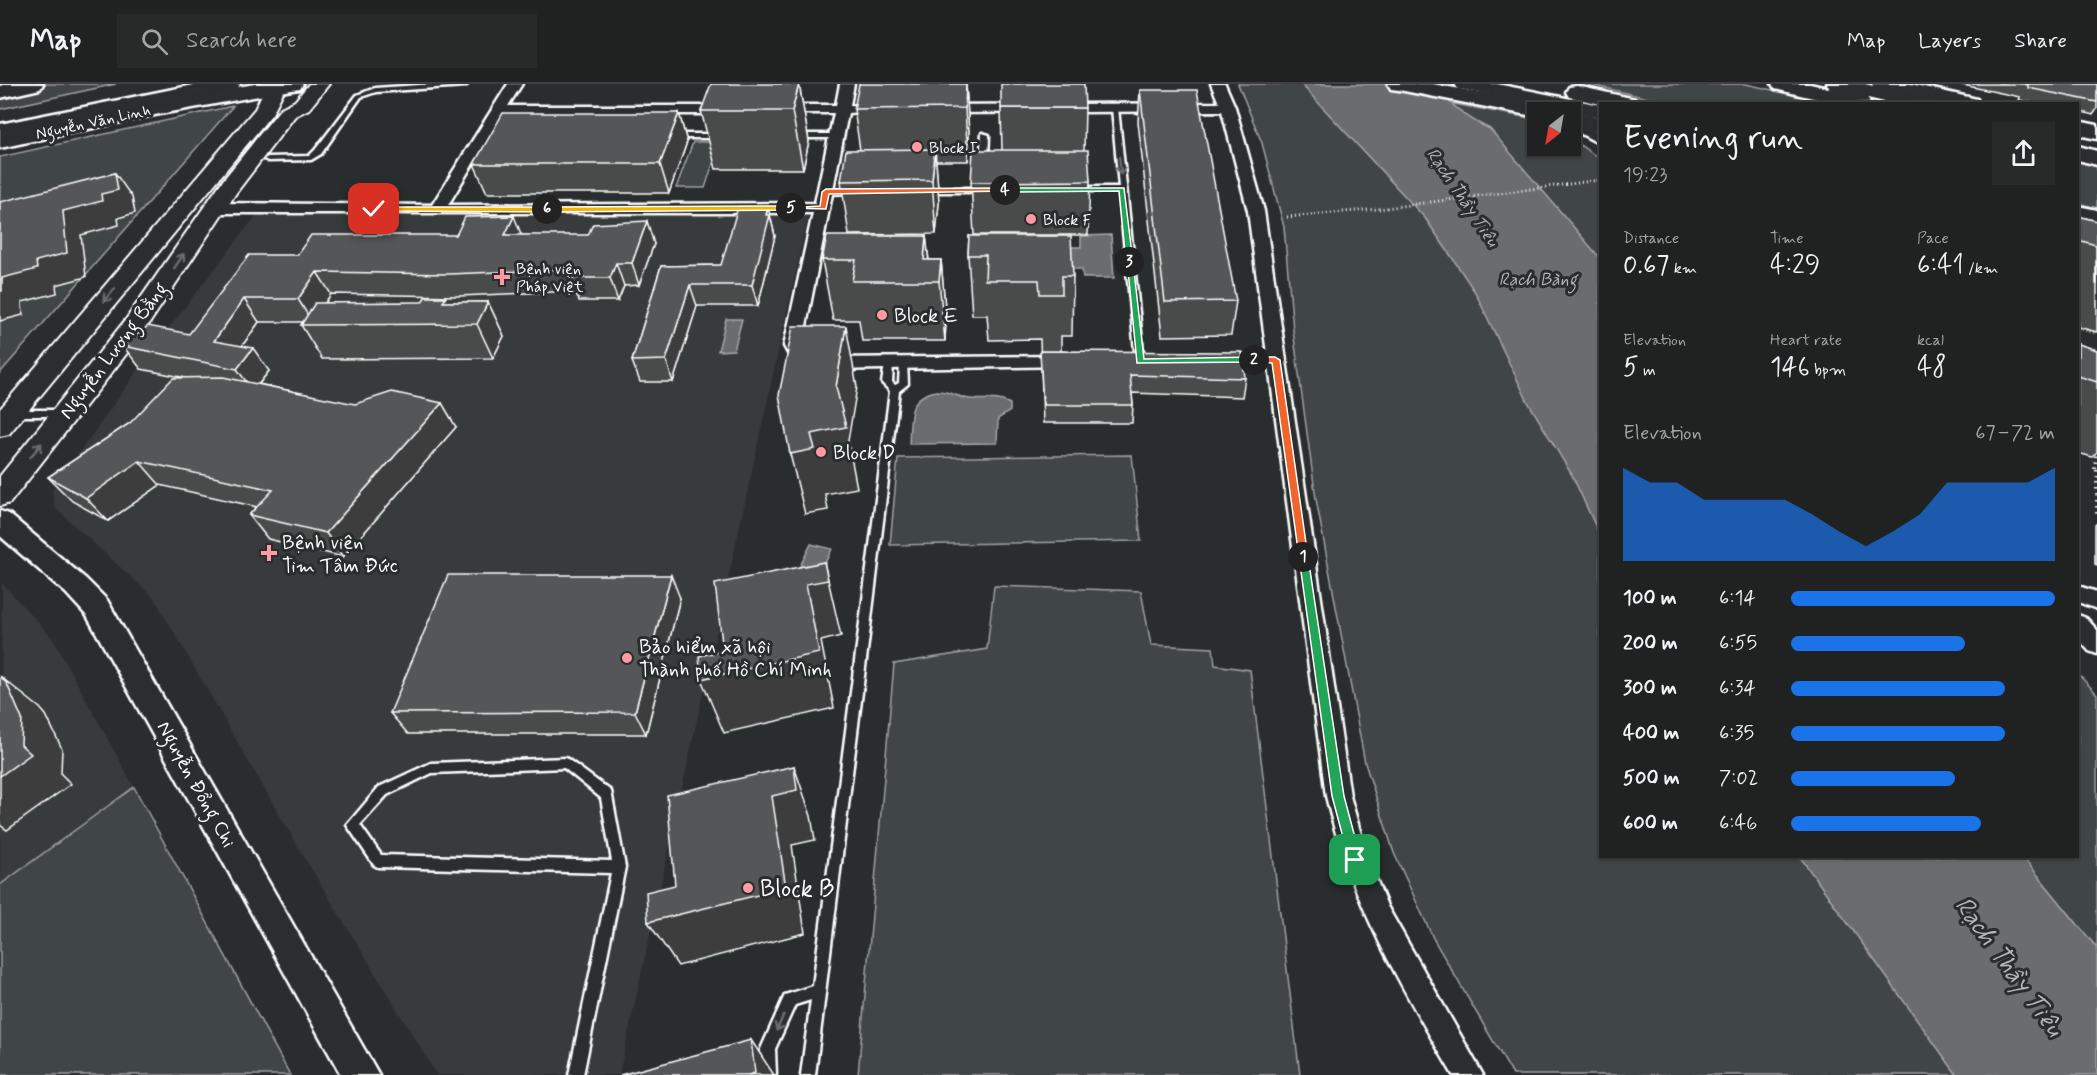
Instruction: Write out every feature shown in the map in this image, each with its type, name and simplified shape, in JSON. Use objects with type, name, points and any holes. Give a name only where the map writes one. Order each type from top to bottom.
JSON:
[{"type":"main road","points":[[0,92],[32,84]]},
{"type":"main road","name":"Nguyễn Văn Linh","points":[[0,117],[155,84]]},
{"type":"main road","name":"Nguyễn Văn Linh","points":[[0,131],[229,84]]},
{"type":"main road","name":"Nguyễn Lương Bằng","points":[[0,496],[136,324],[211,214],[288,112],[304,103],[319,84]]},
{"type":"main road","points":[[1399,84],[1599,112]]},
{"type":"main road","points":[[1466,84],[1527,104]]},
{"type":"main road","points":[[1544,84],[1619,102]]},
{"type":"main road","points":[[1783,84],[1873,91],[1954,102]]},
{"type":"main road","points":[[1838,84],[1915,102]]},
{"type":"main road","points":[[275,92],[304,103]]},
{"type":"main road","name":"Nguyễn Văn Linh","points":[[0,141],[148,109],[275,92]]},
{"type":"main road","name":"Nguyễn Lương Bằng","points":[[5,420],[265,110],[275,92]]},
{"type":"main road","name":"Nguyễn Lương Bằng","points":[[211,214],[245,188],[303,113],[304,103]]},
{"type":"main road","points":[[1581,122],[1599,125]]},
{"type":"main road","points":[[2079,128],[2097,132]]},
{"type":"main road","points":[[2079,139],[2097,144]]},
{"type":"main road","points":[[2079,153],[2097,158]]},
{"type":"main road","points":[[2079,213],[2097,217]]},
{"type":"main road","points":[[176,217],[211,214]]},
{"type":"main road","points":[[2079,231],[2097,236]]},
{"type":"main road","points":[[86,322],[136,324]]},
{"type":"street","points":[[437,210],[489,136],[500,110],[516,84]]},
{"type":"street","points":[[847,84],[793,346],[796,354],[817,364],[1093,362]]},
{"type":"street","points":[[1218,84],[1228,107],[1256,211],[1275,360],[1338,796],[1355,860],[1379,916],[1408,973],[1468,1075]]},
{"type":"street","points":[[923,109],[1228,107]]},
{"type":"street","points":[[500,110],[876,109]]},
{"type":"street","points":[[1581,127],[1599,139]]},
{"type":"street","points":[[211,214],[824,200]]},
{"type":"street","points":[[1200,361],[1275,360]]},
{"type":"street","points":[[1116,362],[1146,361]]},
{"type":"street","name":"Nguyễn Đổng Chi","points":[[0,521],[76,586],[102,617],[361,1075]]},
{"type":"street","points":[[2079,594],[2097,601]]},
{"type":"street","points":[[2079,625],[2097,645]]},
{"type":"lane","points":[[268,159],[310,158],[318,152],[358,96],[375,90],[465,84]]},
{"type":"lane","points":[[1115,108],[1122,189],[1146,361]]},
{"type":"lane","points":[[984,168],[985,135]]},
{"type":"lane","points":[[660,136],[731,136]]},
{"type":"lane","points":[[790,136],[837,136]]},
{"type":"lane","points":[[982,190],[983,179]]},
{"type":"lane","points":[[1064,189],[1122,189]]},
{"type":"lane","points":[[912,190],[994,190]]},
{"type":"lane","points":[[824,200],[865,191]]},
{"type":"lane","points":[[895,390],[887,383],[897,364]]},
{"type":"lane","points":[[808,1075],[895,390],[903,384],[897,364]]},
{"type":"lane","points":[[5,420],[66,413]]},
{"type":"lane","points":[[576,1075],[619,867],[607,795],[566,763],[431,768],[383,791],[353,825],[378,861],[619,867]]},
{"type":"lane","points":[[769,1075],[768,1049],[790,1000],[819,991]]},
{"type":"path","points":[[1287,217],[1378,209],[1599,180]]},
{"type":"path","points":[[2079,328],[2097,333]]},
{"type":"path","points":[[2097,444],[2097,518]]},
{"type":"shaded area","points":[[45,84],[116,84],[0,109],[0,95]]},
{"type":"shaded area","points":[[1238,84],[1326,84],[1375,144],[1599,466],[1599,858],[1859,858],[2007,1075],[1513,1075],[1434,940],[1394,853],[1365,763],[1316,499],[1293,330],[1284,227],[1262,143]]},
{"type":"shaded area","points":[[1588,84],[1746,84],[1826,102],[1664,102]]},
{"type":"shaded area","points":[[1449,103],[1527,118],[1527,156],[1581,156],[1581,146],[1599,158],[1599,316]]},
{"type":"shaded area","points":[[233,106],[0,373],[0,157]]},
{"type":"shaded area","points":[[693,142],[720,142],[705,188],[676,188]]},
{"type":"shaded area","points":[[2079,161],[2097,166],[2097,208],[2079,203]]},
{"type":"shaded area","points":[[258,213],[808,216],[619,1075],[437,1075],[298,847],[154,598],[55,508],[52,491],[160,339]]},
{"type":"shaded area","points":[[1132,455],[1141,541],[890,545],[898,458]]},
{"type":"shaded area","points":[[2,583],[53,639],[134,787],[0,885]]},
{"type":"shaded area","points":[[994,586],[1141,591],[1151,645],[1213,648],[1215,665],[1250,670],[1300,1075],[858,1075],[894,664],[987,649]]},
{"type":"shaded area","points":[[2079,675],[2097,694],[2097,1035],[1970,858],[2079,858]]},
{"type":"shaded area","points":[[134,787],[290,1075],[0,1075],[0,885]]},
{"type":"water","name":"Rạch Bàng","points":[[1301,84],[1432,84],[1459,110],[1490,129],[1599,257],[1599,534],[1572,475],[1528,402],[1475,292],[1425,218]]},
{"type":"water","points":[[1111,235],[1114,278],[1083,278],[1082,269],[999,269],[973,247],[1081,247],[1081,236]]},
{"type":"water","points":[[726,319],[742,319],[734,350],[718,351]]},
{"type":"water","points":[[936,391],[970,399],[1000,400],[1010,404],[1010,411],[998,419],[997,443],[909,444],[912,410],[915,404],[919,398]]},
{"type":"water","points":[[811,544],[832,549],[805,603],[784,598]]},
{"type":"water","name":"Rạch Thầy Tiêu","points":[[1801,858],[2024,858],[2097,948],[2097,1075],[1957,1075]]},
{"type":"building","points":[[711,84],[799,84],[792,111],[701,111]]},
{"type":"building","points":[[859,84],[966,84],[965,108],[854,109]]},
{"type":"building","points":[[1001,84],[1084,84],[1085,108],[1001,108]]},
{"type":"building","points":[[2024,84],[2097,84],[2097,102],[2028,88],[2028,85]]},
{"type":"building","points":[[1140,90],[1197,90],[1236,301],[1165,302]]},
{"type":"building","points":[[503,113],[679,113],[660,164],[474,164]]},
{"type":"building","points":[[935,149],[932,180],[841,181],[846,150]]},
{"type":"building","points":[[973,150],[1088,150],[1090,181],[971,182]]},
{"type":"building","points":[[115,173],[118,190],[101,194],[102,201],[63,211],[67,253],[36,261],[37,269],[2,278],[2,291],[0,291],[0,202]]},
{"type":"building","points":[[738,207],[768,207],[766,215],[770,215],[752,285],[690,285],[666,360],[632,361],[661,266],[721,265]]},
{"type":"building","points":[[514,216],[505,235],[588,235],[593,224],[647,221],[632,263],[616,263],[610,278],[570,278],[574,269],[449,274],[317,272],[298,299],[244,299],[214,341],[253,348],[237,369],[123,346],[148,326],[189,334],[249,255],[297,255],[311,235],[456,235],[465,217]]},
{"type":"building","points":[[2079,216],[2097,221],[2097,284],[2096,284],[2096,245],[2079,240]]},
{"type":"building","points":[[827,236],[926,236],[924,260],[941,260],[939,281],[852,281],[856,260],[822,260]]},
{"type":"building","points":[[969,236],[1071,236],[1073,276],[1062,276],[1062,294],[1040,294],[1039,280],[985,280],[986,255],[968,255]]},
{"type":"building","points":[[425,297],[446,297],[443,302],[488,302],[477,324],[301,325],[315,303],[422,302]]},
{"type":"building","points":[[793,326],[846,326],[836,387],[846,427],[811,434],[815,449],[790,454],[779,395]]},
{"type":"building","points":[[2079,344],[2097,350],[2097,382],[2079,376]]},
{"type":"building","points":[[1040,351],[1242,352],[1245,378],[1130,375],[1133,405],[1043,405]]},
{"type":"building","points":[[223,377],[355,404],[392,392],[442,403],[326,533],[249,515],[273,490],[139,461],[86,498],[48,477],[130,423],[173,378]]},
{"type":"building","points":[[824,562],[828,580],[806,584],[819,653],[701,679],[699,656],[723,651],[715,584]]},
{"type":"building","points":[[448,575],[671,575],[635,712],[390,713]]},
{"type":"building","points":[[0,678],[7,684],[22,719],[21,745],[31,754],[0,776]]},
{"type":"building","points":[[794,766],[797,790],[772,796],[786,888],[648,922],[646,892],[675,885],[667,795]]},
{"type":"building","points":[[751,1040],[755,1073],[748,1075],[620,1075]]},
{"type":"place","name":"Block I","points":[[917,147]]},
{"type":"place","name":"Block F","points":[[1031,219]]},
{"type":"place","name":"Bệnh viện Pháp Việt","points":[[502,277]]},
{"type":"place","name":"Block E","points":[[882,315]]},
{"type":"place","name":"Block D","points":[[821,452]]},
{"type":"place","name":"Bệnh viện Tim Tâm Đức","points":[[269,553]]},
{"type":"place","name":"Bảo hiểm xã hội Thành phố Hồ Chí Minh","points":[[627,658]]},
{"type":"place","name":"Block B","points":[[748,888]]},
{"type":"route","points":[[374,209],[823,208],[826,192],[841,191],[1122,189],[1140,361],[1275,360],[1338,796],[1355,860]]}]
